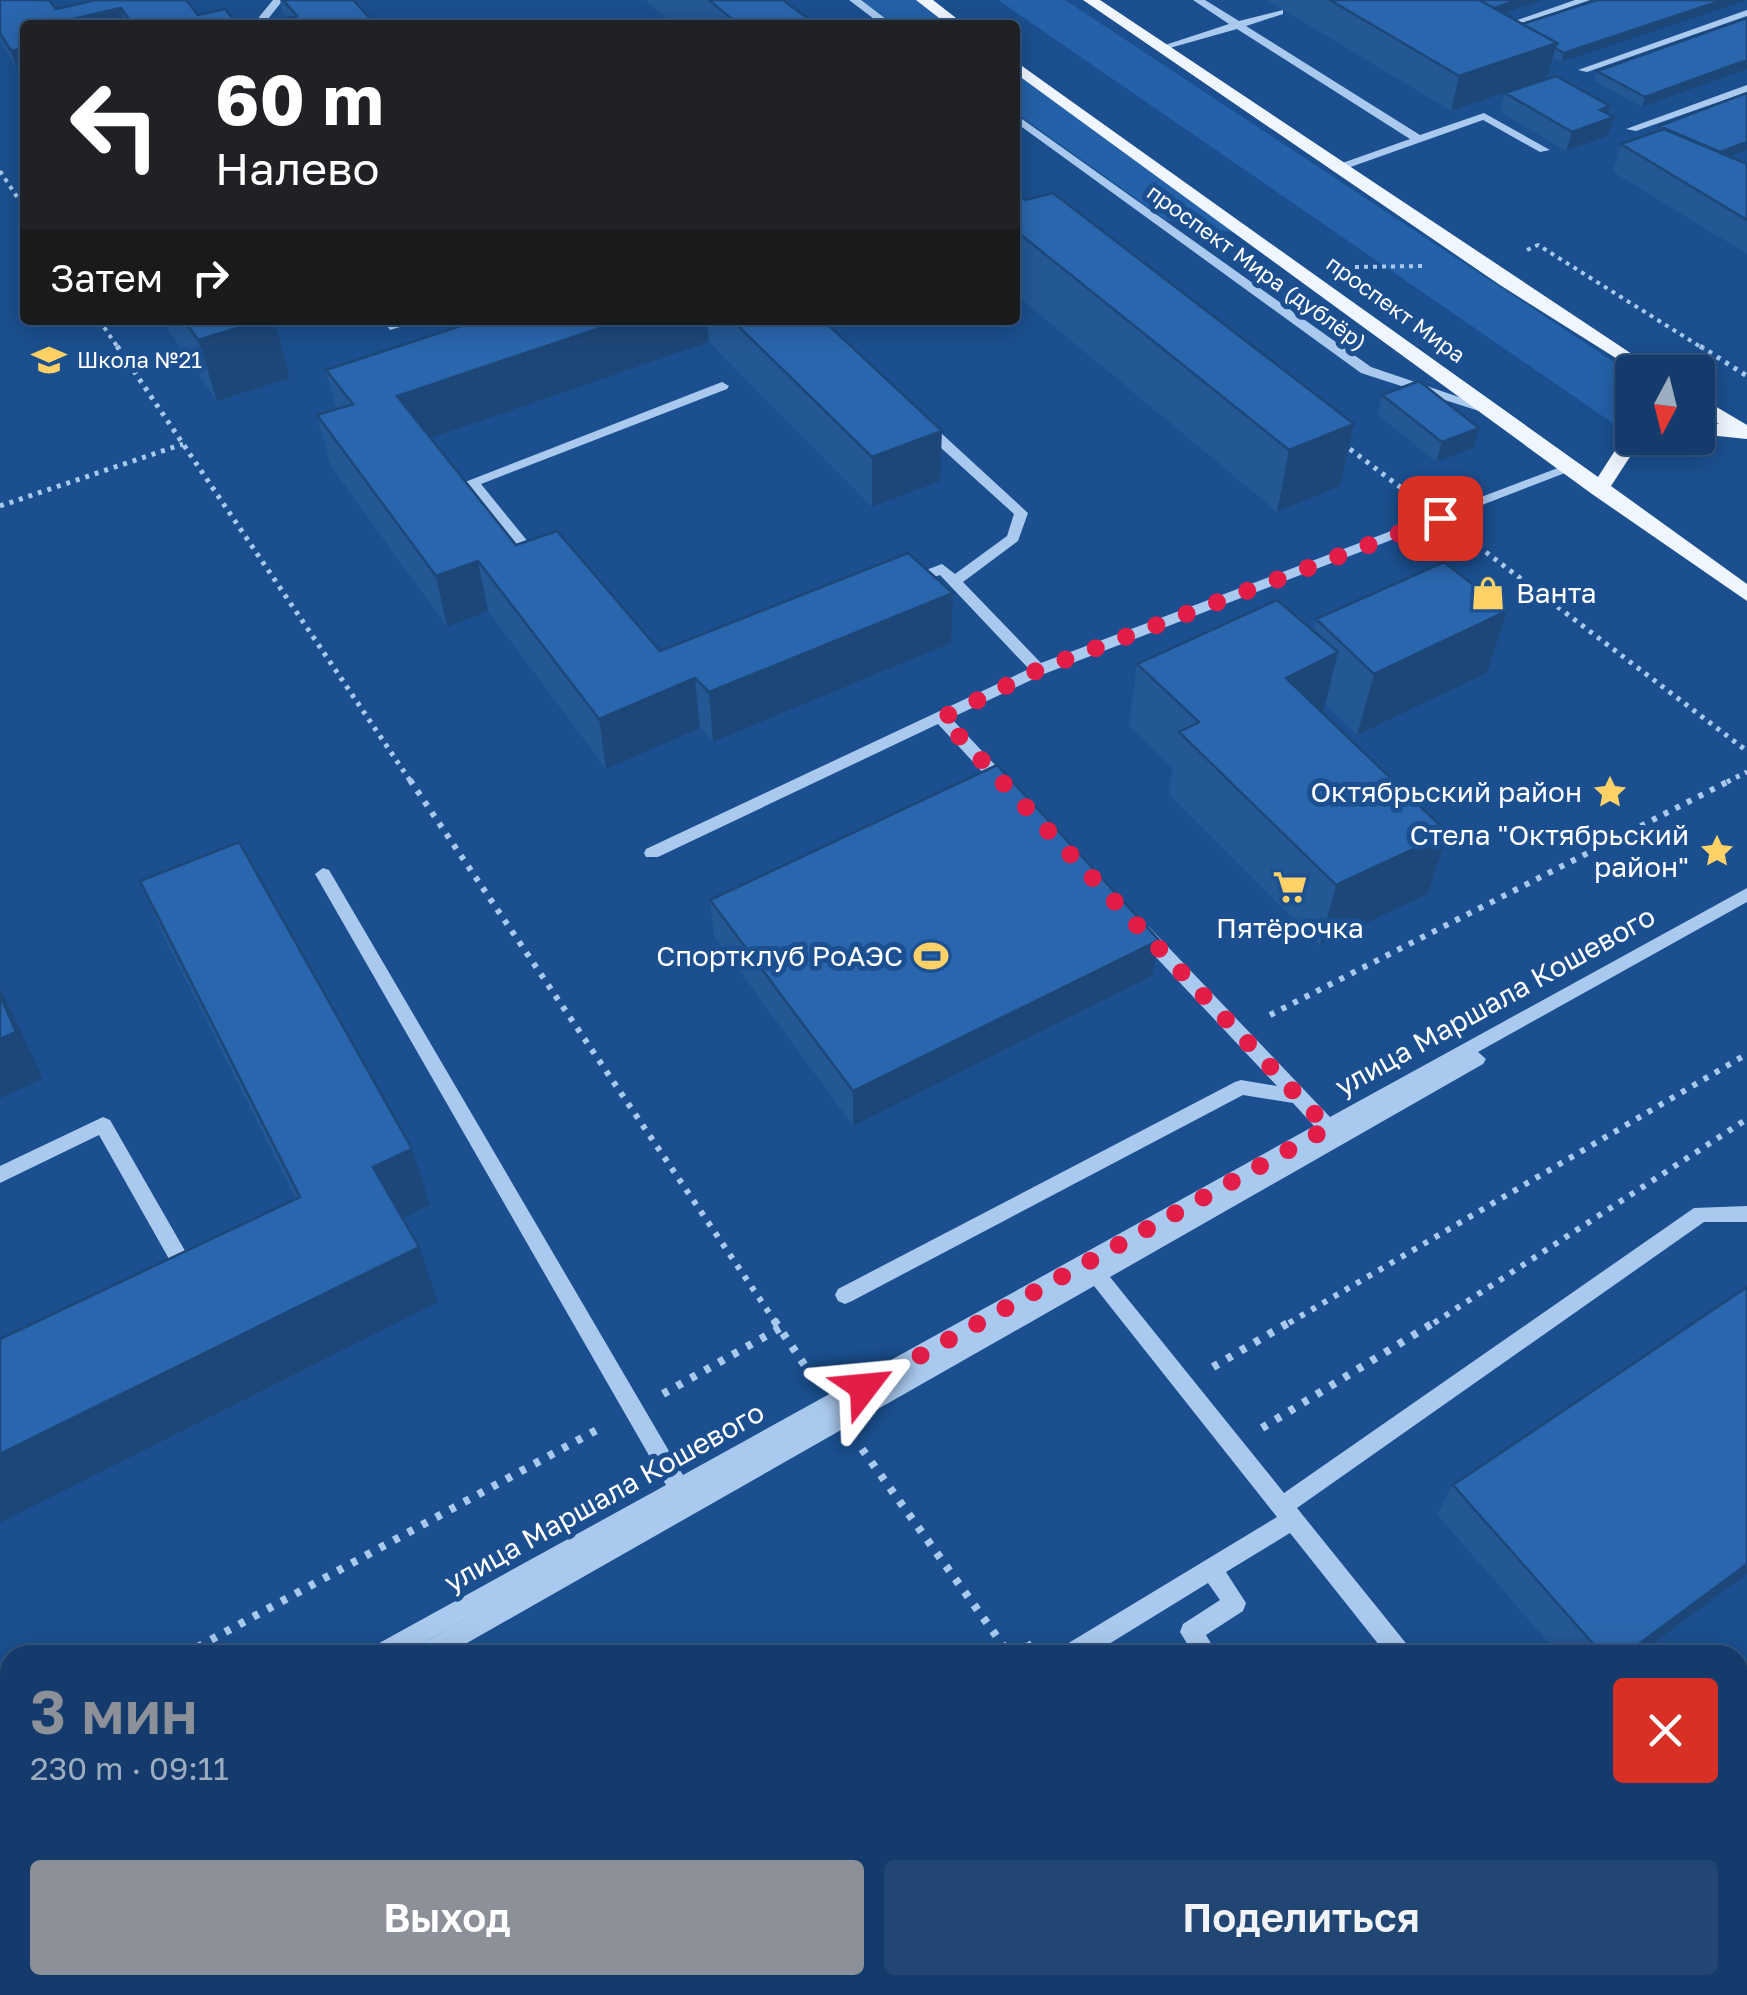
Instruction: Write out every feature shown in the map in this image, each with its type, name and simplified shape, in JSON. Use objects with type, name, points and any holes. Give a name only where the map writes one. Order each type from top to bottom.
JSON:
[{"type":"main road","points":[[923,0],[951,20]]},
{"type":"main road","points":[[1090,0],[1506,282],[1623,355]]},
{"type":"main road","name":"проспект Мира","points":[[1020,70],[1747,594]]},
{"type":"main road","points":[[1715,413],[1745,432]]},
{"type":"main road","points":[[1715,429],[1745,432]]},
{"type":"main road","points":[[1599,490],[1622,455]]},
{"type":"street","points":[[264,17],[278,0]]},
{"type":"street","points":[[854,0],[882,20]]},
{"type":"street","points":[[1198,0],[1418,139]]},
{"type":"street","points":[[1502,27],[1584,0]]},
{"type":"street","points":[[1163,49],[1279,12]]},
{"type":"street","points":[[1582,70],[1747,13]]},
{"type":"street","points":[[1632,129],[1747,88]]},
{"type":"street","points":[[1338,168],[1502,109]]},
{"type":"street","points":[[1484,116],[1544,150]]},
{"type":"street","name":"проспект Мира (дублёр)","points":[[1020,121],[1366,370],[1496,412]]},
{"type":"street","points":[[558,567],[546,572],[472,482],[722,386]]},
{"type":"street","points":[[912,415],[1021,513],[1012,538],[954,581]]},
{"type":"street","points":[[652,853],[1038,670],[1571,468]]},
{"type":"street","points":[[888,590],[942,568],[1038,670]]},
{"type":"street","points":[[942,718],[1022,804]]},
{"type":"street","points":[[323,874],[680,1489]]},
{"type":"street","name":"улица Маршала Кошевого","points":[[1091,1268],[1328,1128],[1747,894]]},
{"type":"street","name":"улица Маршала Кошевого","points":[[441,1645],[836,1412],[1747,906]]},
{"type":"street","points":[[1130,918],[1328,1128]]},
{"type":"street","points":[[845,1296],[1241,1086],[1300,1098]]},
{"type":"street","points":[[0,1174],[103,1125],[185,1269],[168,1278]]},
{"type":"street","points":[[1086,1645],[1211,1569],[1701,1214],[1747,1214]]},
{"type":"street","points":[[1091,1268],[1394,1645]]},
{"type":"street","name":"улица Маршала Кошевого","points":[[398,1645],[680,1489],[836,1412]]},
{"type":"street","points":[[1200,1645],[1191,1632],[1235,1603],[1211,1569]]},
{"type":"path","points":[[0,172],[20,202]]},
{"type":"path","points":[[103,325],[836,1412],[1005,1645]]},
{"type":"path","points":[[1330,434],[1747,752]]},
{"type":"path","points":[[0,506],[183,444]]},
{"type":"path","points":[[1238,1032],[1747,772]]},
{"type":"path","points":[[1184,1384],[1747,1054]]},
{"type":"path","points":[[1232,1445],[1341,1384],[1747,1118]]},
{"type":"path","points":[[201,1645],[780,1328]]},
{"type":"path","points":[[1029,1645],[1046,1635]]},
{"type":"shaded area","points":[[860,0],[917,0],[944,20],[888,20]]},
{"type":"shaded area","points":[[998,0],[1065,0],[1615,363],[1615,425]]},
{"type":"shaded area","points":[[1020,75],[1242,234],[1166,220],[1020,116]]},
{"type":"building","points":[[0,0],[49,0],[56,9],[96,0],[186,0],[198,15],[225,9],[234,20],[129,20],[121,8],[68,20],[20,20],[20,49],[11,51],[0,33]]},
{"type":"building","points":[[283,0],[353,0],[371,20],[281,20],[297,16]]},
{"type":"building","points":[[709,0],[783,0],[807,18],[800,20],[733,20]]},
{"type":"building","points":[[1330,0],[1479,0],[1557,43],[1459,76]]},
{"type":"building","points":[[1479,0],[1518,0],[1494,8]]},
{"type":"building","points":[[1597,0],[1723,0],[1564,53],[1555,48],[1557,43],[1522,24]]},
{"type":"building","points":[[1747,18],[1747,60],[1645,97],[1597,71]]},
{"type":"building","points":[[1556,76],[1610,106],[1600,110],[1614,117],[1572,132],[1505,93]]},
{"type":"building","points":[[1747,93],[1747,142],[1720,152],[1659,126]]},
{"type":"building","points":[[1664,129],[1747,164],[1747,220],[1621,144]]},
{"type":"building","points":[[1053,193],[1354,424],[1289,450],[1020,234],[1020,196],[1026,200]]},
{"type":"building","points":[[188,325],[248,325],[198,340]]},
{"type":"building","points":[[464,325],[609,325],[397,396],[516,545],[557,531],[660,651],[908,553],[953,593],[709,692],[695,678],[599,719],[478,561],[436,576],[317,415],[353,404],[326,370]]},
{"type":"building","points":[[737,325],[828,325],[942,431],[872,457]]},
{"type":"building","points":[[1419,381],[1479,428],[1442,442],[1382,395]]},
{"type":"building","points":[[1444,562],[1507,611],[1374,674],[1316,619]]},
{"type":"building","points":[[1277,600],[1338,652],[1286,678],[1448,833],[1336,885],[1179,732],[1199,722],[1137,664]]},
{"type":"building","name":"Спортклуб РоАЭС","points":[[997,765],[1159,940],[853,1091],[710,900]]},
{"type":"building","points":[[239,842],[412,1149],[373,1167],[419,1247],[0,1454],[0,1339],[300,1197],[140,881]]},
{"type":"building","points":[[0,995],[16,1032],[0,1039]]},
{"type":"building","points":[[1747,1287],[1747,1564],[1638,1645],[1594,1645],[1453,1485]]},
{"type":"place","name":"Школа №21","points":[[49,360]]},
{"type":"place","name":"Ванта","points":[[1488,593]]},
{"type":"place","name":"Октябрьский район","points":[[1610,792]]},
{"type":"place","name":"Стела \"Октябрьский район\"","points":[[1717,851]]},
{"type":"place","name":"Пятёрочка","points":[[1290,887]]},
{"type":"place","name":"Спортклуб РоАЭС","points":[[931,956]]},
{"type":"route","points":[[864,1387],[1328,1128],[942,718],[1038,670],[1440,518]]}]
